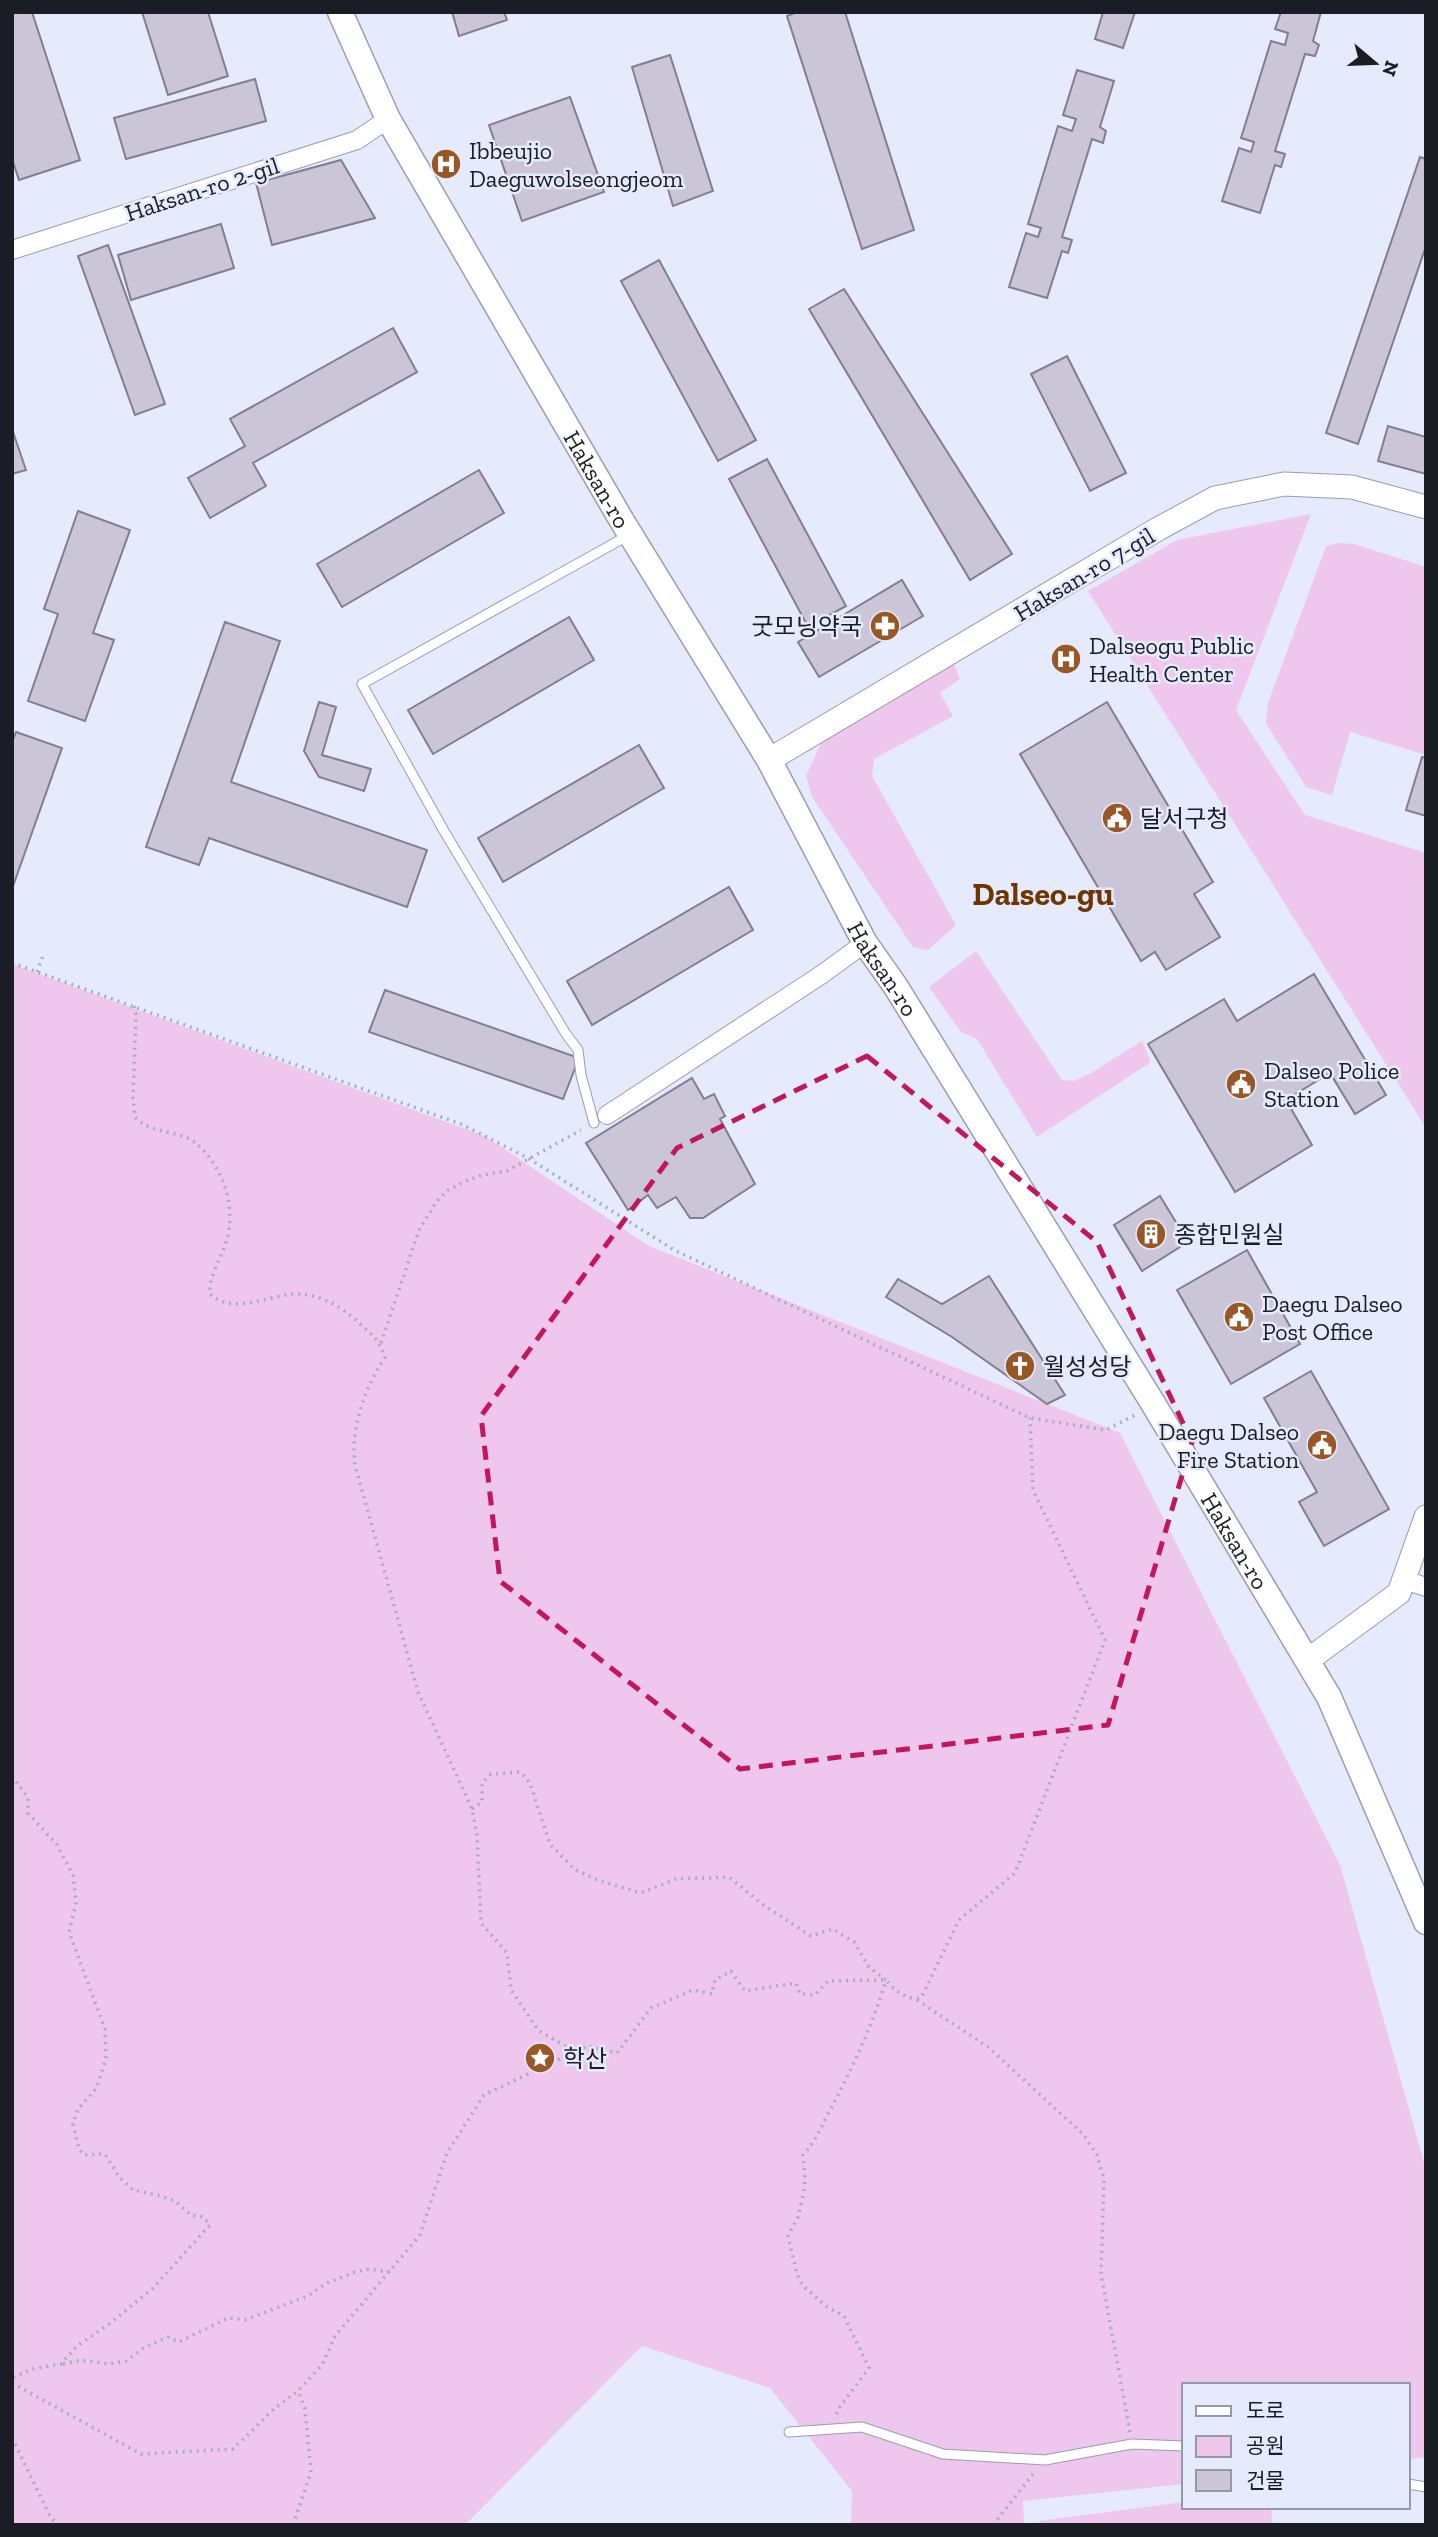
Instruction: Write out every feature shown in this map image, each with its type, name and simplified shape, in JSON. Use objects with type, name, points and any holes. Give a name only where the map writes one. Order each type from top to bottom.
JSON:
[{"type":"main road","name":"Haksan-ro","points":[[340,12],[388,119],[631,534],[769,760],[865,943],[896,987],[1308,1660],[1329,1697],[1426,1922]]},
{"type":"street","name":"Haksan-ro 2-gil","points":[[12,250],[356,139],[388,119]]},
{"type":"street","name":"Haksan-ro 7-gil","points":[[769,760],[1215,498],[1284,484],[1352,487],[1426,507]]},
{"type":"street","points":[[600,1119],[821,975],[865,943]]},
{"type":"street","points":[[1308,1660],[1415,1584],[1426,1517]]},
{"type":"lane","points":[[600,1119],[581,1075],[578,1050],[565,1034],[444,831],[362,684],[631,534]]},
{"type":"lane","points":[[789,2432],[862,2427],[943,2454],[1045,2460],[1132,2444],[1182,2446]]},
{"type":"path","points":[[37,972],[44,953]]},
{"type":"path","points":[[12,963],[461,1124],[528,1158],[674,1250],[1030,1418],[1107,1430],[1154,1405]]},
{"type":"path","points":[[134,1006],[135,1117],[146,1126],[183,1136],[197,1144],[215,1167],[227,1193],[230,1231],[211,1281],[210,1294],[221,1301],[237,1303],[292,1294],[316,1297],[342,1309],[381,1343]]},
{"type":"path","points":[[575,2052],[538,2030],[511,1990],[508,1953],[481,1923],[477,1835],[472,1809],[418,1692],[355,1465],[354,1439],[364,1397],[384,1357],[381,1343],[419,1230],[438,1200],[448,1190],[466,1181],[507,1171],[600,1119]]},
{"type":"path","points":[[472,1809],[482,1802],[482,1783],[491,1774],[520,1772],[530,1783],[550,1844],[574,1869],[597,1880],[641,1893],[676,1880],[729,1877],[762,1904],[811,1936],[833,1929],[854,1942],[869,1967],[886,1980],[895,1992],[922,1998],[959,1920],[1015,1872],[1105,1640],[1032,1490],[1030,1418]]},
{"type":"path","points":[[12,1776],[28,1798],[28,1813],[57,1845],[73,1875],[76,1903],[69,1932],[105,2029],[107,2059],[96,2089],[78,2109],[73,2124],[79,2149],[84,2155],[105,2154],[119,2177],[133,2190],[175,2201],[191,2215],[203,2217],[211,2225],[153,2288],[108,2325],[77,2346],[61,2364]]},
{"type":"path","points":[[12,2380],[141,2454],[233,2449],[275,2408],[298,2391],[322,2365],[335,2336],[420,2235],[447,2153],[484,2095],[587,2046],[617,2053],[651,2008],[693,1990],[712,1994],[715,1980],[731,1971],[745,1991],[796,1983],[800,1994],[815,1995],[828,1981],[886,1980]]},
{"type":"path","points":[[832,2429],[839,2408],[869,2368],[844,2316],[827,2307],[803,2285],[797,2274],[788,2236],[803,2195],[803,2155],[816,2141],[841,2090],[877,2010],[886,1980]]},
{"type":"path","points":[[915,1998],[988,2047],[1083,2134],[1097,2155],[1104,2179],[1101,2274],[1132,2444]]},
{"type":"path","points":[[12,2380],[32,2369],[81,2360],[109,2364],[126,2361],[145,2347],[169,2337],[179,2342],[228,2318],[245,2320],[308,2296],[327,2283],[355,2272],[369,2269],[390,2272]]},
{"type":"path","points":[[293,2525],[311,2472],[304,2409],[298,2391]]},
{"type":"path","points":[[12,2438],[57,2525]]},
{"type":"path","points":[[993,2525],[1045,2460]]},
{"type":"highlighted area","points":[[867,1056],[1097,1242],[1192,1442],[1108,1725],[740,1769],[500,1581],[481,1416],[677,1148]]},
{"type":"green space","points":[[1311,514],[1236,710],[1305,815],[1426,853],[1426,1128],[1088,591],[1177,540]]},
{"type":"green space","points":[[1338,543],[1354,544],[1426,567],[1426,755],[1350,732],[1332,795],[1306,787],[1266,723],[1268,703],[1326,546]]},
{"type":"green space","points":[[952,659],[960,679],[940,693],[953,716],[874,759],[872,776],[956,925],[928,950],[913,947],[812,797],[806,776],[822,741]]},
{"type":"green space","points":[[976,951],[1062,1080],[1074,1081],[1091,1073],[1142,1041],[1151,1062],[1037,1137],[977,1039],[961,1032],[929,987]]},
{"type":"green space","points":[[12,964],[485,1136],[649,1246],[1120,1433],[1340,1865],[1426,2169],[1426,2457],[1410,2459],[1410,2383],[1182,2383],[1182,2484],[1023,2501],[1024,2525],[851,2525],[852,2491],[770,2388],[642,2346],[465,2525],[12,2525]]},
{"type":"green space","points":[[1182,2502],[1182,2509],[1271,2509],[1273,2525],[1040,2525],[1039,2521]]},
{"type":"building","points":[[12,12],[32,12],[80,160],[19,180],[12,159]]},
{"type":"building","points":[[142,12],[208,12],[228,76],[168,95]]},
{"type":"building","points":[[452,12],[504,12],[507,20],[459,36]]},
{"type":"building","points":[[797,12],[845,12],[914,230],[862,249],[787,16]]},
{"type":"building","points":[[1103,12],[1135,12],[1123,48],[1095,39]]},
{"type":"building","points":[[1281,12],[1321,12],[1313,41],[1319,45],[1315,56],[1305,54],[1275,151],[1285,154],[1281,167],[1275,165],[1260,213],[1222,201],[1239,148],[1251,152],[1254,142],[1241,138],[1271,41],[1285,45],[1288,33],[1275,29]]},
{"type":"building","points":[[670,55],[713,191],[673,206],[632,67]]},
{"type":"building","points":[[1077,70],[1114,81],[1100,127],[1106,131],[1103,143],[1092,139],[1062,237],[1072,240],[1068,253],[1062,251],[1047,298],[1009,287],[1026,233],[1038,237],[1041,228],[1028,224],[1058,126],[1072,131],[1076,119],[1063,115]]},
{"type":"building","points":[[255,79],[266,121],[126,159],[114,118]]},
{"type":"building","points":[[570,97],[604,192],[522,221],[489,125]]},
{"type":"building","points":[[1420,157],[1426,159],[1426,246],[1358,444],[1326,433]]},
{"type":"building","points":[[341,160],[375,218],[272,245],[256,183]]},
{"type":"building","points":[[221,224],[234,268],[131,300],[118,255]]},
{"type":"building","points":[[108,245],[165,404],[135,415],[78,256]]},
{"type":"building","points":[[659,260],[756,440],[718,461],[621,281]]},
{"type":"building","points":[[844,289],[1012,554],[970,580],[809,309]]},
{"type":"building","points":[[393,328],[417,372],[253,463],[266,486],[210,518],[188,478],[245,446],[230,419]]},
{"type":"building","points":[[1067,356],[1126,473],[1090,491],[1031,374]]},
{"type":"building","points":[[1388,426],[1426,437],[1426,474],[1378,461]]},
{"type":"building","points":[[12,429],[26,470],[12,474]]},
{"type":"building","points":[[767,459],[846,606],[808,627],[729,479]]},
{"type":"building","points":[[479,470],[504,513],[342,607],[317,564]]},
{"type":"building","points":[[78,511],[130,530],[93,633],[114,640],[85,721],[28,701],[58,614],[44,609]]},
{"type":"building","points":[[902,580],[923,616],[819,677],[798,642]]},
{"type":"building","points":[[569,617],[594,660],[433,754],[408,710]]},
{"type":"building","points":[[225,622],[280,641],[231,782],[427,850],[407,907],[209,838],[199,865],[146,847]]},
{"type":"building","points":[[319,702],[336,707],[322,755],[371,769],[364,791],[319,777],[304,751]]},
{"type":"building","name":"달서구청","points":[[1107,702],[1213,882],[1194,894],[1220,937],[1166,970],[1155,952],[1141,961],[1020,754]]},
{"type":"building","points":[[16,732],[62,748],[12,889],[12,742]]},
{"type":"building","points":[[639,745],[664,788],[503,882],[478,838]]},
{"type":"building","points":[[1422,757],[1426,758],[1426,816],[1406,810]]},
{"type":"building","points":[[729,887],[753,930],[592,1025],[567,981]]},
{"type":"building","name":"Dalseo Police Station","points":[[1314,974],[1386,1095],[1355,1114],[1330,1073],[1286,1100],[1312,1145],[1235,1192],[1148,1044],[1224,999],[1237,1021]]},
{"type":"building","points":[[385,990],[579,1058],[563,1099],[369,1032]]},
{"type":"building","points":[[692,1078],[704,1099],[714,1094],[725,1116],[720,1119],[755,1184],[703,1218],[690,1218],[676,1197],[657,1208],[648,1195],[628,1210],[586,1143]]},
{"type":"building","name":"종합민원실","points":[[1160,1196],[1188,1242],[1142,1271],[1114,1225]]},
{"type":"building","name":"Daegu Dalseo Post Office","points":[[1247,1250],[1300,1344],[1231,1384],[1177,1290]]},
{"type":"building","name":"월성성당","points":[[989,1276],[1065,1395],[1047,1404],[952,1337],[886,1297],[898,1279],[942,1304]]},
{"type":"building","name":"Daegu Dalseo Fire Station","points":[[1311,1371],[1389,1509],[1324,1546],[1299,1502],[1317,1492],[1264,1398]]},
{"type":"place","name":"Ibbeujio Daeguwolseongjeom","points":[[446,164]]},
{"type":"place","name":"굿모닝약국","points":[[885,626]]},
{"type":"place","name":"Dalseogu Public Health Center","points":[[1066,659]]},
{"type":"place","name":"달서구청","points":[[1117,818]]},
{"type":"place","name":"Dalseo Police Station","points":[[1241,1084]]},
{"type":"place","name":"종합민원실","points":[[1151,1234]]},
{"type":"place","name":"Daegu Dalseo Post Office","points":[[1239,1317]]},
{"type":"place","name":"월성성당","points":[[1020,1366]]},
{"type":"place","name":"Daegu Dalseo Fire Station","points":[[1322,1445]]},
{"type":"place","name":"학산","points":[[540,2058]]},
{"type":"district","name":"Dalseo-gu","points":[[1043,894]]}]
